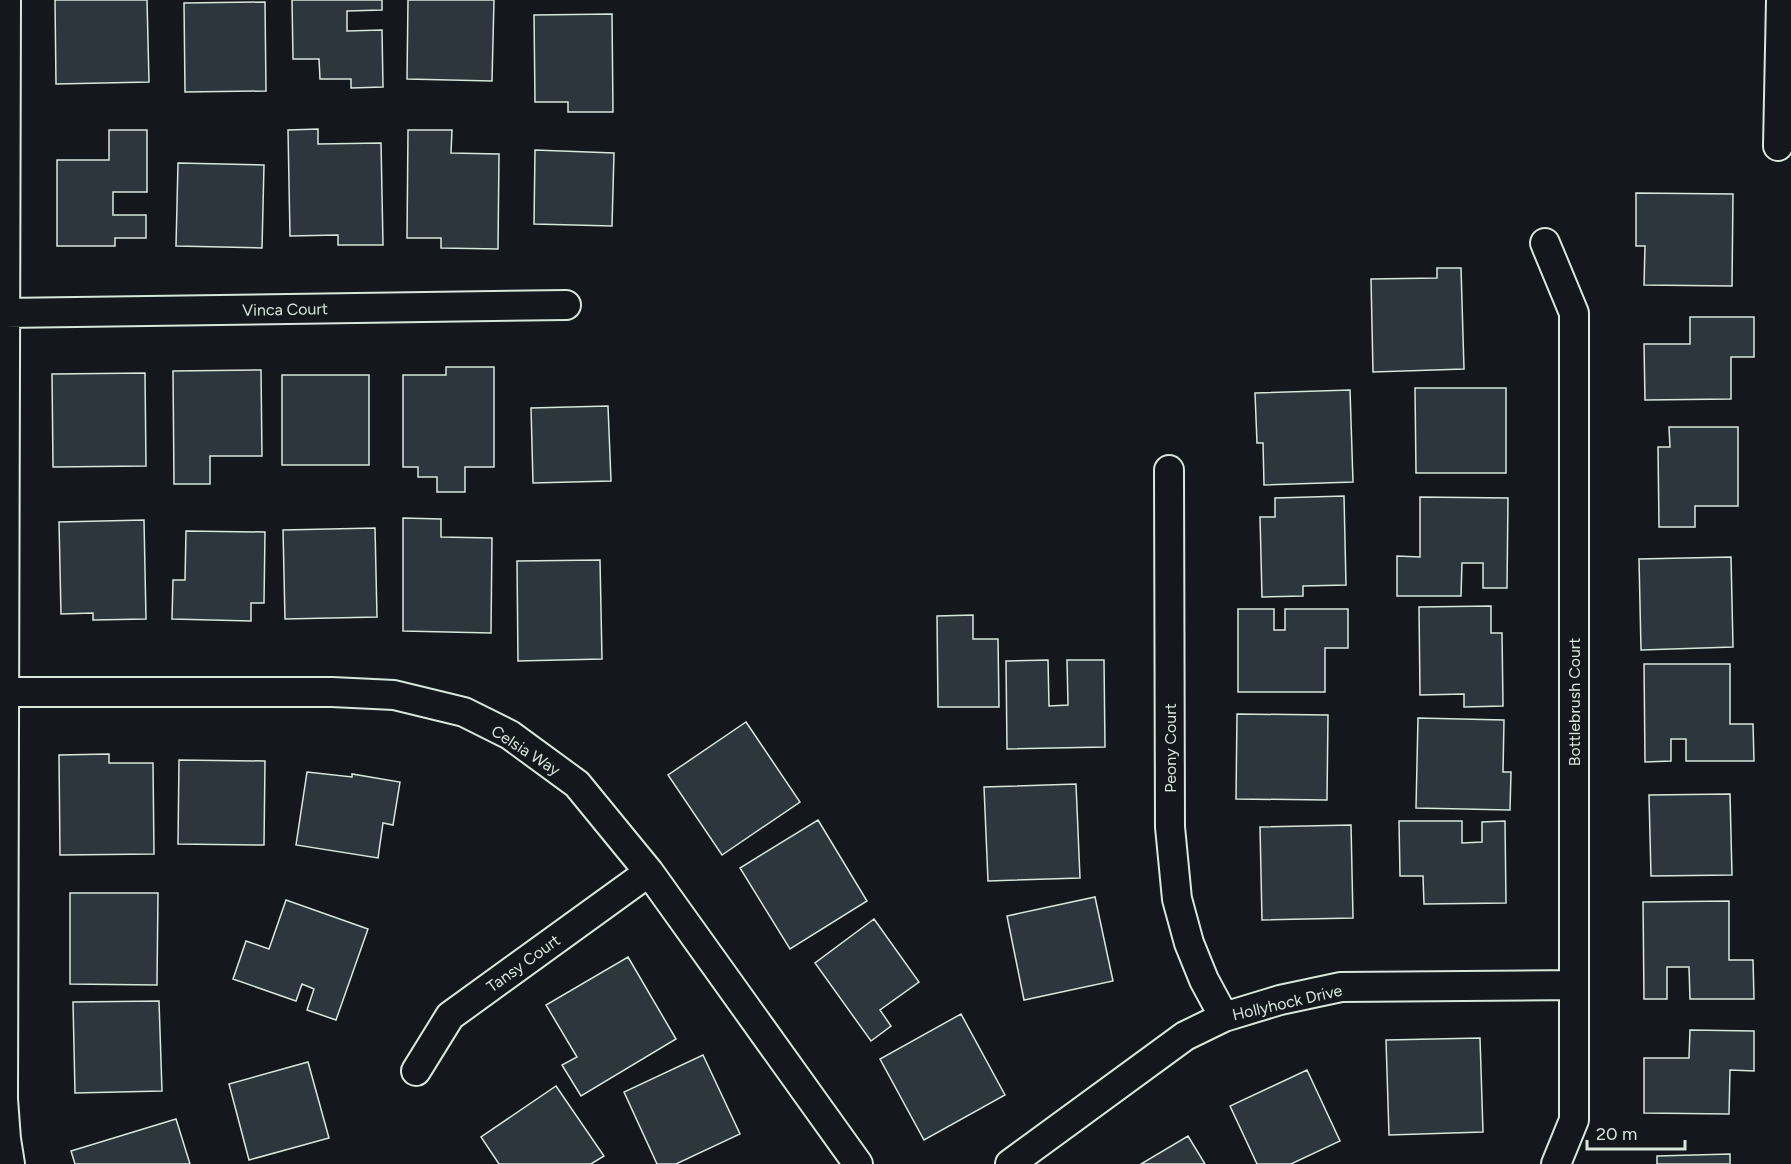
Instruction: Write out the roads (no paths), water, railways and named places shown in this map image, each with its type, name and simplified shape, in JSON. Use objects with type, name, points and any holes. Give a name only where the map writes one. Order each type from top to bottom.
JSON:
[{"type":"street","points":[[6,0],[3,1099],[10,1164]]},
{"type":"street","points":[[1778,146],[1781,0]]},
{"type":"street","name":"Bottlebrush Court","points":[[1545,243],[1575,314],[1575,1120],[1556,1164]]},
{"type":"street","name":"Vinca Court","points":[[4,313],[566,305]]},
{"type":"street","name":"Peony Court","points":[[1169,470],[1170,827],[1172,851],[1177,898],[1189,944],[1204,980],[1224,1017]]},
{"type":"street","name":"Celsia Way","points":[[5,692],[332,692],[394,695],[464,712],[510,735],[577,784],[650,872],[858,1164]]},
{"type":"street","name":"Tansy Court","points":[[416,1071],[450,1016],[650,872]]},
{"type":"street","name":"Hollyhock Drive","points":[[1010,1164],[1185,1036],[1224,1017],[1280,1000],[1341,987],[1574,984]]}]
